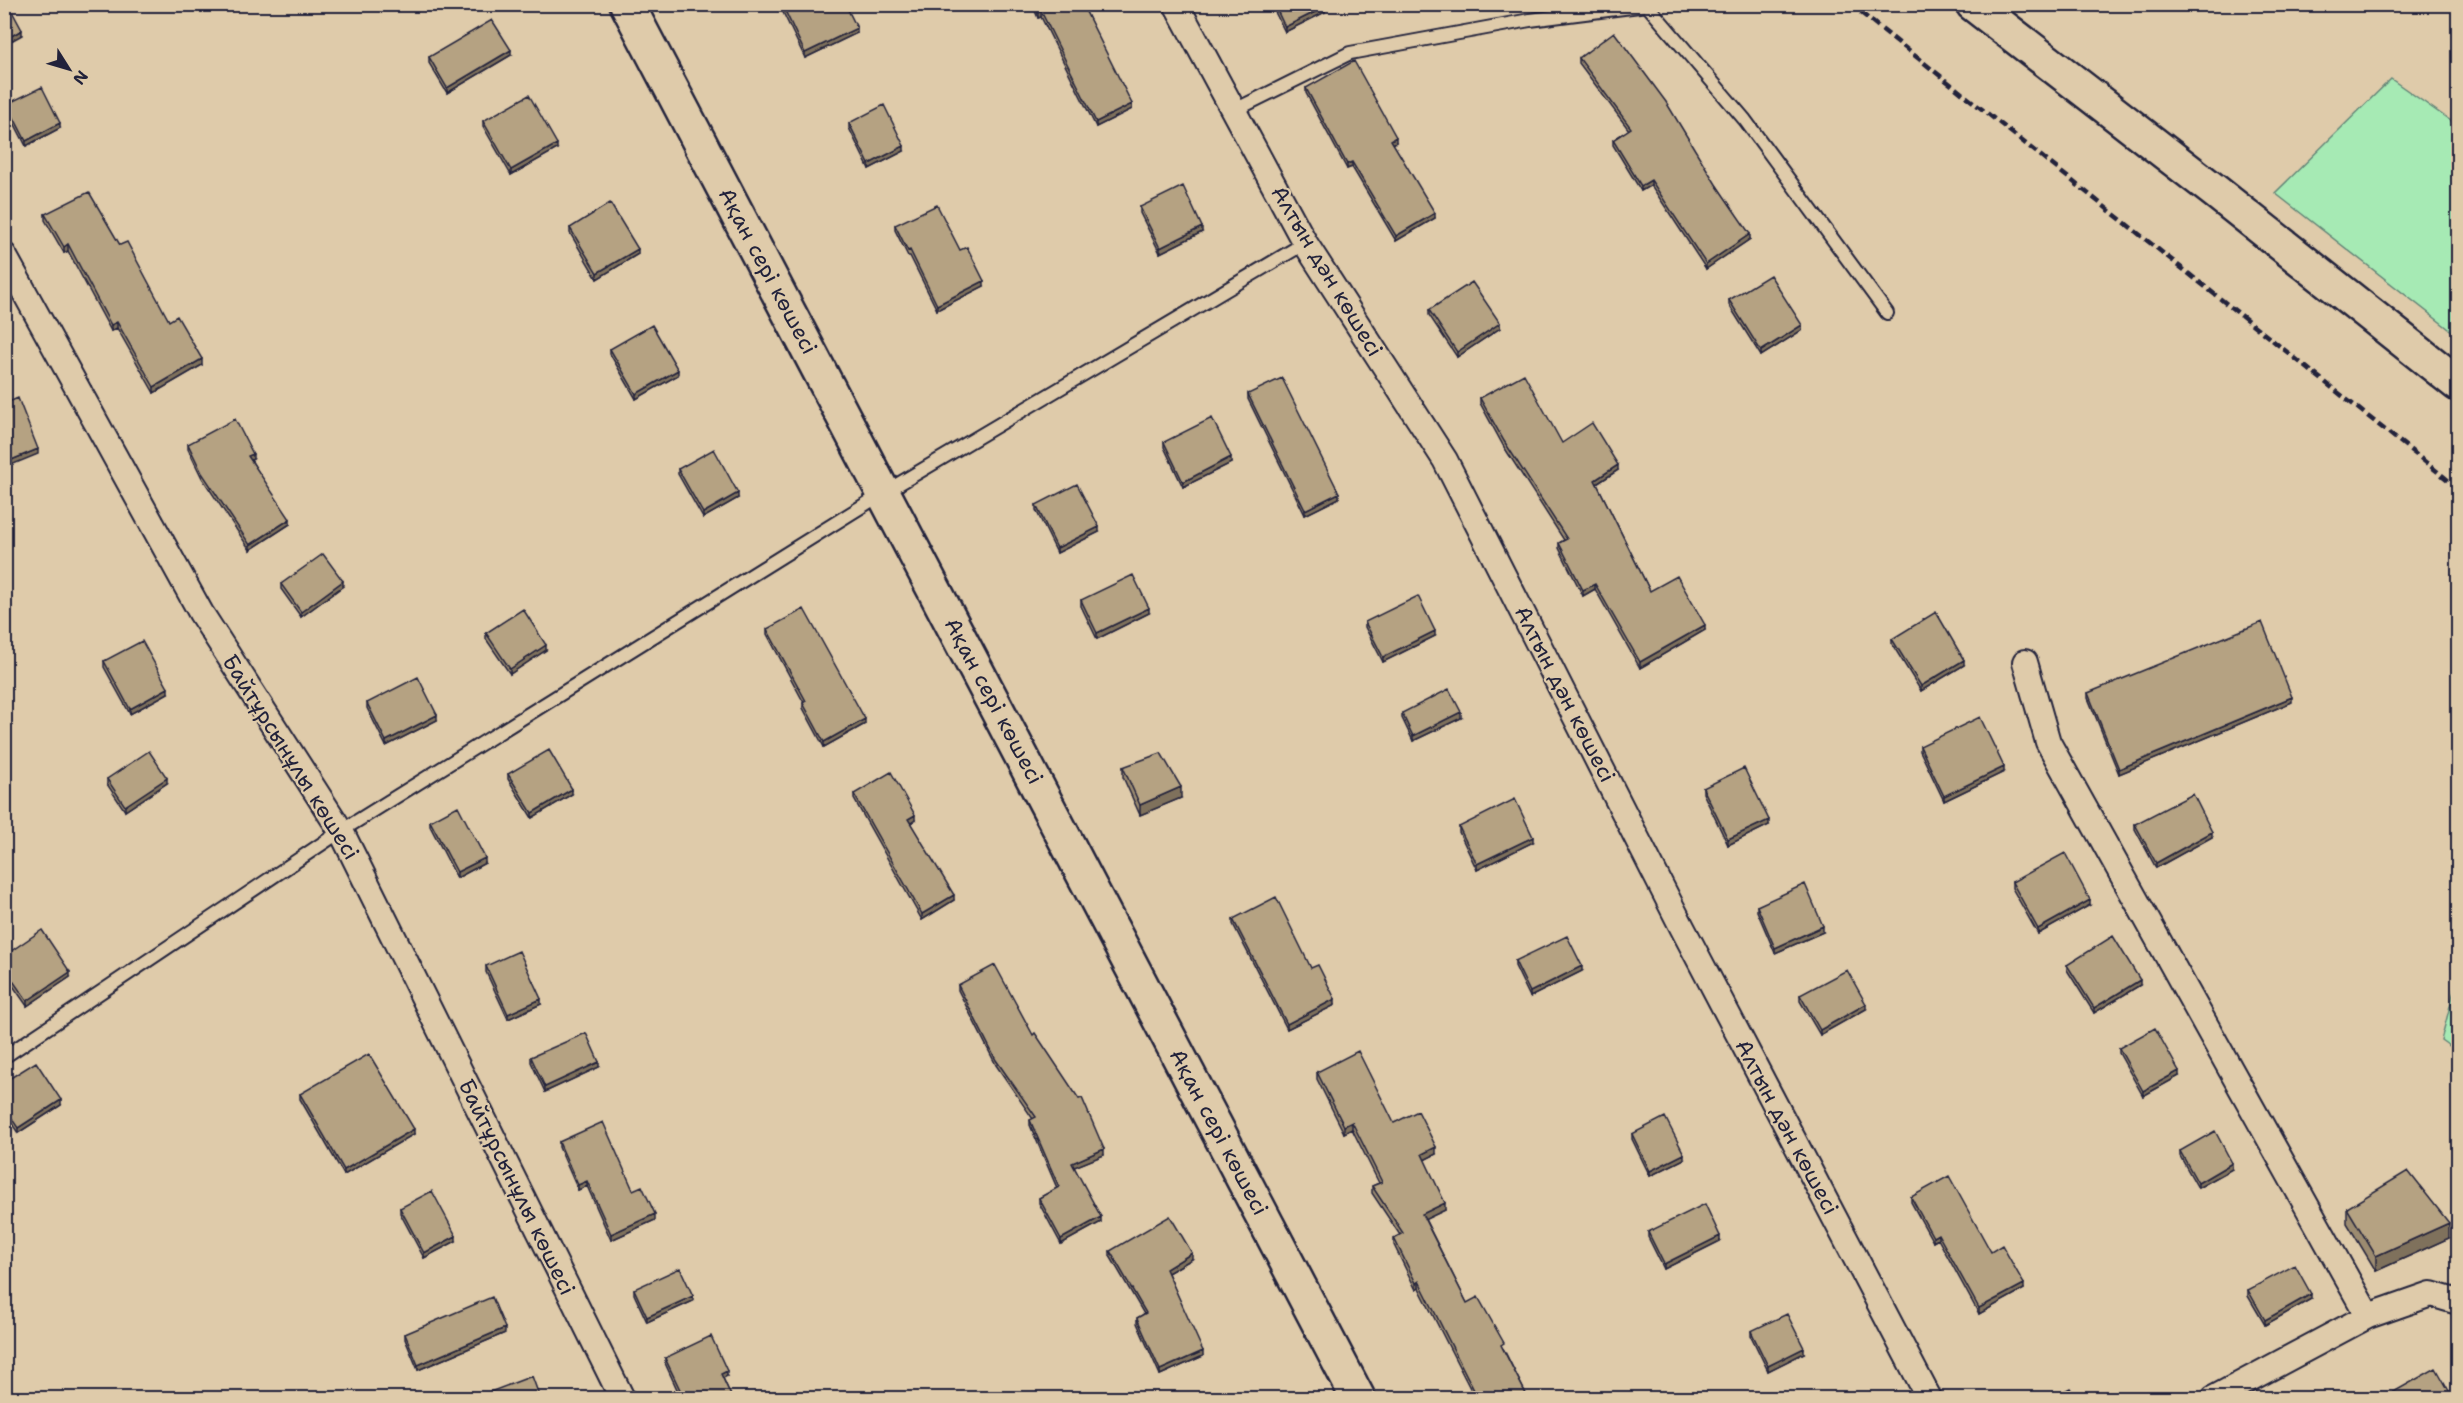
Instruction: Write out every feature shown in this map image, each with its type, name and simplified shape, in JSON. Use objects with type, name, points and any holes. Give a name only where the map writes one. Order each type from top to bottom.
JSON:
[{"type":"street","name":"Ақан сері көшесі","points":[[627,4],[885,492],[1358,1398]]},
{"type":"street","name":"Алтын дән көшесі","points":[[1176,4],[1305,243],[1445,460],[1682,927],[1929,1398]]},
{"type":"street","points":[[1973,4],[2216,192],[2458,384]]},
{"type":"street","name":"Байтұрсынұлы көшесі","points":[[4,255],[201,613],[341,831],[622,1398]]},
{"type":"street","points":[[2025,662],[2048,742],[2368,1316]]},
{"type":"street","points":[[2214,1398],[2368,1316],[2431,1294],[2458,1302]]},
{"type":"lane","points":[[1233,111],[1350,53],[1530,20],[1647,5],[1745,120],[1887,313]]},
{"type":"lane","points":[[4,1057],[341,831],[885,492],[1305,243]]},
{"type":"green space","points":[[2391,79],[2458,126],[2458,336],[2275,193]]},
{"type":"green space","points":[[2458,976],[2458,1052],[2441,1040]]},
{"type":"building","points":[[4,4],[8,4],[22,30],[4,40]]},
{"type":"building","points":[[782,4],[845,4],[857,28],[805,53]]},
{"type":"building","points":[[1034,4],[1082,4],[1132,104],[1096,122],[1041,11],[1038,13]]},
{"type":"building","points":[[1274,4],[1324,4],[1325,7],[1285,27]]},
{"type":"building","points":[[492,20],[511,50],[447,88],[429,57]]},
{"type":"building","points":[[1614,32],[1666,102],[1717,186],[1750,234],[1706,264],[1651,180],[1641,186],[1613,140],[1631,128],[1579,58]]},
{"type":"building","points":[[1354,61],[1396,137],[1391,140],[1435,213],[1396,236],[1352,162],[1347,164],[1306,88]]},
{"type":"building","points":[[42,87],[60,123],[26,141],[7,104]]},
{"type":"building","points":[[529,95],[557,144],[511,170],[483,121]]},
{"type":"building","points":[[884,105],[904,146],[869,164],[849,123]]},
{"type":"building","points":[[1183,186],[1202,227],[1160,248],[1140,207]]},
{"type":"building","points":[[89,192],[120,245],[127,242],[169,321],[177,316],[202,359],[154,387],[117,322],[111,325],[68,244],[64,247],[45,214]]},
{"type":"building","points":[[610,203],[638,249],[597,273],[570,228]]},
{"type":"building","points":[[937,205],[960,250],[967,247],[984,281],[937,305],[895,225]]},
{"type":"building","points":[[1770,275],[1802,325],[1761,351],[1729,300]]},
{"type":"building","points":[[1472,282],[1500,323],[1457,352],[1429,310]]},
{"type":"building","points":[[652,325],[678,370],[636,394],[610,349]]},
{"type":"building","points":[[1524,374],[1562,443],[1592,423],[1618,465],[1595,480],[1650,591],[1677,576],[1705,625],[1640,662],[1595,584],[1583,590],[1559,543],[1567,539],[1504,441],[1480,398]]},
{"type":"building","points":[[1282,378],[1339,493],[1305,510],[1248,394]]},
{"type":"building","points":[[18,398],[38,449],[4,463],[4,404]]},
{"type":"building","points":[[1212,418],[1231,457],[1183,482],[1164,442]]},
{"type":"building","points":[[235,419],[253,454],[248,456],[290,519],[250,545],[202,473],[188,444]]},
{"type":"building","points":[[714,449],[738,493],[703,513],[678,469]]},
{"type":"building","points":[[1077,484],[1099,527],[1057,548],[1036,505]]},
{"type":"building","points":[[323,554],[343,581],[301,612],[281,584]]},
{"type":"building","points":[[1133,575],[1149,608],[1097,633],[1081,600]]},
{"type":"building","points":[[1418,596],[1435,631],[1383,657],[1365,622]]},
{"type":"building","points":[[523,609],[546,645],[510,669],[486,633]]},
{"type":"building","points":[[804,609],[865,719],[824,742],[803,703],[806,701],[767,629]]},
{"type":"building","points":[[1936,612],[1964,660],[1921,686],[1892,639]]},
{"type":"building","points":[[2262,622],[2292,697],[2119,769],[2088,693]]},
{"type":"building","points":[[142,641],[168,688],[130,709],[104,661]]},
{"type":"building","points":[[418,677],[437,715],[386,741],[367,703]]},
{"type":"building","points":[[1449,689],[1461,712],[1413,736],[1402,713]]},
{"type":"building","points":[[1980,717],[2004,767],[1944,796],[1920,746]]},
{"type":"building","points":[[549,750],[572,789],[532,813],[508,774]]},
{"type":"building","points":[[149,751],[167,778],[125,806],[107,779]]},
{"type":"building","points":[[1161,753],[1181,787],[1140,805],[1123,767]]},
{"type":"building","points":[[1744,768],[1769,820],[1728,839],[1703,788]]},
{"type":"building","points":[[891,772],[915,815],[908,819],[954,895],[922,914],[854,794]]},
{"type":"building","points":[[2193,794],[2212,832],[2156,863],[2135,824]]},
{"type":"building","points":[[1515,799],[1533,837],[1477,864],[1459,827]]},
{"type":"building","points":[[458,806],[485,858],[457,872],[430,821]]},
{"type":"building","points":[[2065,853],[2090,900],[2038,929],[2012,882]]},
{"type":"building","points":[[1805,884],[1823,926],[1775,948],[1757,906]]},
{"type":"building","points":[[1276,897],[1311,968],[1318,965],[1335,999],[1287,1024],[1233,919]]},
{"type":"building","points":[[42,930],[70,972],[27,1001],[4,968],[4,956]]},
{"type":"building","points":[[1567,936],[1582,966],[1530,992],[1515,961]]},
{"type":"building","points":[[2113,936],[2140,980],[2094,1008],[2067,965]]},
{"type":"building","points":[[519,951],[541,999],[508,1014],[486,966]]},
{"type":"building","points":[[995,965],[1033,1035],[1035,1033],[1079,1099],[1082,1098],[1104,1149],[1072,1163],[1101,1217],[1061,1239],[1039,1198],[1059,1187],[1030,1120],[1036,1117],[996,1060],[958,985]]},
{"type":"building","points":[[1847,970],[1866,1004],[1820,1030],[1800,995]]},
{"type":"building","points":[[2155,1028],[2179,1071],[2143,1091],[2119,1048]]},
{"type":"building","points":[[586,1033],[599,1062],[545,1087],[531,1057]]},
{"type":"building","points":[[1358,1051],[1394,1123],[1418,1111],[1436,1147],[1422,1154],[1445,1203],[1422,1214],[1467,1303],[1478,1297],[1504,1343],[1501,1345],[1528,1398],[1478,1398],[1419,1281],[1416,1283],[1394,1238],[1403,1233],[1372,1186],[1382,1182],[1352,1122],[1344,1126],[1317,1072]]},
{"type":"building","points":[[369,1054],[414,1129],[344,1170],[300,1094]]},
{"type":"building","points":[[36,1062],[61,1100],[18,1128],[4,1107],[4,1082]]},
{"type":"building","points":[[1665,1117],[1684,1154],[1650,1171],[1632,1134]]},
{"type":"building","points":[[603,1122],[633,1190],[642,1186],[655,1214],[611,1234],[587,1181],[578,1185],[559,1142]]},
{"type":"building","points":[[2215,1131],[2232,1163],[2198,1183],[2180,1151]]},
{"type":"building","points":[[2408,1171],[2449,1223],[2376,1256],[2347,1208]]},
{"type":"building","points":[[1949,1176],[1991,1252],[2002,1245],[2024,1284],[1979,1308],[1938,1234],[1933,1237],[1911,1197]]},
{"type":"building","points":[[432,1191],[456,1236],[424,1253],[400,1208]]},
{"type":"building","points":[[1705,1204],[1720,1236],[1664,1264],[1648,1232]]},
{"type":"building","points":[[1170,1216],[1192,1253],[1166,1269],[1203,1351],[1160,1370],[1137,1318],[1146,1313],[1110,1251]]},
{"type":"building","points":[[2295,1265],[2311,1294],[2265,1320],[2248,1290]]},
{"type":"building","points":[[680,1268],[693,1296],[647,1317],[634,1289]]},
{"type":"building","points":[[492,1297],[505,1328],[418,1365],[405,1334]]},
{"type":"building","points":[[1787,1314],[1804,1348],[1768,1366],[1751,1331]]},
{"type":"building","points":[[711,1336],[727,1371],[721,1374],[732,1398],[684,1398],[665,1358]]},
{"type":"building","points":[[2436,1368],[2453,1398],[2383,1398]]},
{"type":"building","points":[[532,1376],[540,1398],[487,1398],[485,1394]]},
{"type":"building","points":[[2070,1388],[2076,1398],[2051,1398]]},
{"type":"railway","points":[[1850,4],[2458,488]]}]
